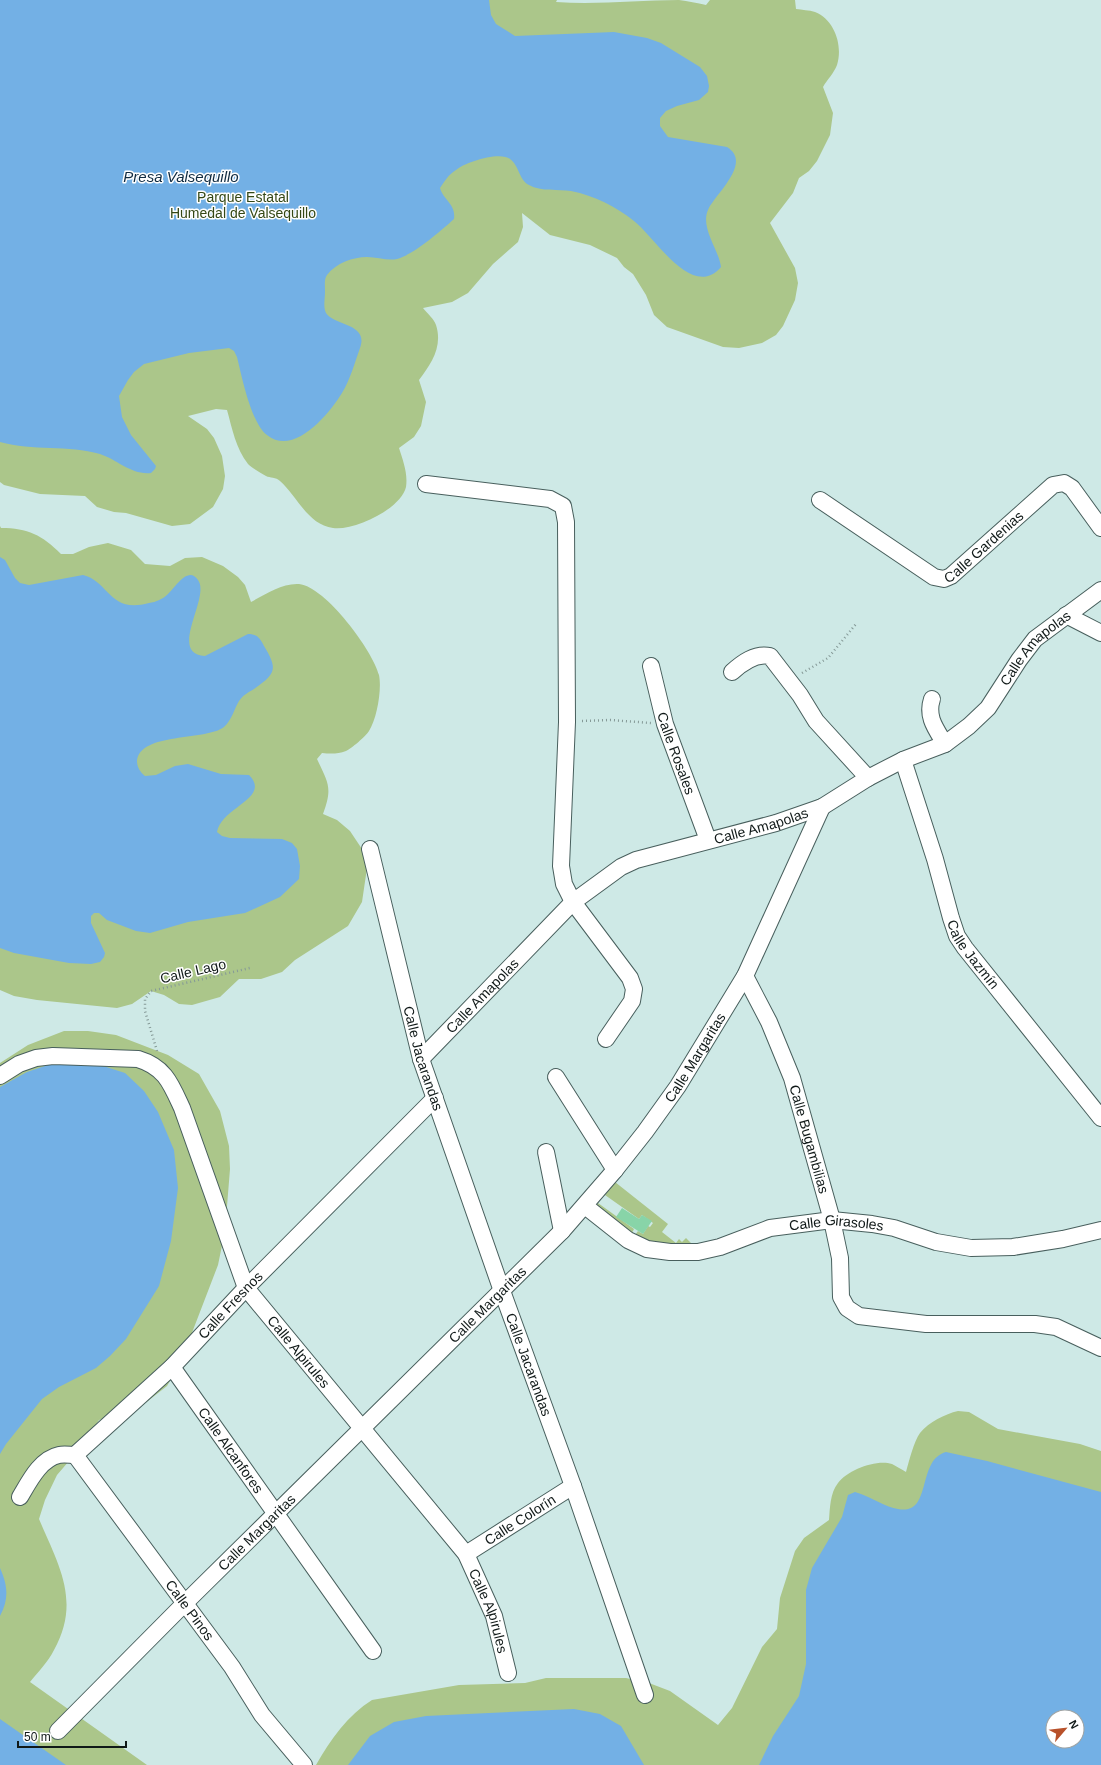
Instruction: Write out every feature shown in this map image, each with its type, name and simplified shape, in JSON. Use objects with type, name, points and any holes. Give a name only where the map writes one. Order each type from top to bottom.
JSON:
[{"type":"street","name":"Calle Gardenias","points":[[820,500],[934,577],[944,579],[952,576],[1053,486],[1064,483],[1072,488],[1101,528]]},
{"type":"street","points":[[426,484],[550,499],[562,506],[566,522],[568,722],[561,866],[564,884],[573,902],[630,978],[634,989],[632,1001],[606,1040]]},
{"type":"street","name":"Calle Amapolas","points":[[421,1059],[573,902],[621,867],[636,860],[776,823],[822,807],[868,778],[903,760],[945,744],[970,726],[988,708],[1019,660],[1035,639],[1101,590]]},
{"type":"street","points":[[1066,615],[1101,633]]},
{"type":"street","points":[[732,672],[744,662],[753,658],[764,655],[770,656],[790,680],[816,721],[868,778]]},
{"type":"street","name":"Calle Rosales","points":[[651,666],[665,724],[708,840]]},
{"type":"street","points":[[932,699],[930,707],[931,718],[945,744]]},
{"type":"street","name":"Calle Jazmín","points":[[903,760],[935,859],[957,936],[1101,1118]]},
{"type":"street","name":"Calle Margaritas","points":[[58,1731],[185,1602],[363,1429],[562,1231],[615,1170],[678,1086],[745,976],[822,807]]},
{"type":"street","name":"Calle Jacarandas","points":[[370,849],[421,1059],[502,1291],[573,1486],[645,1695]]},
{"type":"street","name":"Calle Bugambilias","points":[[745,976],[769,1022],[792,1078],[832,1220],[840,1258],[841,1297],[847,1308],[859,1316],[926,1324],[1035,1324],[1056,1327],[1101,1348]]},
{"type":"street","name":"Calle Alpirules","points":[[0,1076],[19,1064],[36,1058],[53,1056],[138,1059],[151,1062],[165,1075],[182,1108],[246,1288],[466,1554],[494,1616],[508,1673]]},
{"type":"street","points":[[556,1076],[615,1170]]},
{"type":"street","name":"Calle Fresnos","points":[[75,1455],[172,1367],[246,1288],[435,1098]]},
{"type":"street","points":[[546,1152],[562,1231]]},
{"type":"street","name":"Calle Girasoles","points":[[585,1206],[628,1240],[647,1249],[670,1252],[698,1252],[720,1247],[770,1228],[832,1220],[894,1228],[936,1242],[971,1248],[1013,1247],[1063,1239],[1101,1230]]},
{"type":"street","name":"Calle Alcanfores","points":[[172,1367],[373,1651]]},
{"type":"street","points":[[20,1497],[36,1473],[48,1460],[59,1455],[75,1455]]},
{"type":"street","name":"Calle Pinos","points":[[75,1455],[232,1667],[262,1715],[304,1765]]},
{"type":"street","name":"Calle Colorín","points":[[466,1554],[573,1486]]},
{"type":"path","points":[[790,680],[828,658],[856,624]]},
{"type":"path","points":[[568,722],[610,720],[665,724]]},
{"type":"path","name":"Calle Lago","points":[[165,1075],[145,1011],[145,999],[152,991],[250,968]]},
{"type":"green space","name":"Presa Valsequillo","points":[[0,0],[557,0],[556,2],[587,3],[679,0],[706,5],[710,0],[795,0],[796,9],[815,12],[828,21],[836,34],[839,58],[834,71],[823,87],[833,113],[830,135],[817,161],[809,171],[799,178],[793,193],[770,223],[795,268],[798,283],[795,300],[783,326],[776,335],[762,343],[739,348],[723,347],[667,327],[654,315],[646,295],[633,274],[624,267],[617,258],[590,245],[550,235],[522,213],[523,227],[518,242],[493,264],[468,293],[452,302],[423,308],[436,325],[438,341],[435,355],[419,380],[426,402],[421,426],[414,437],[399,448],[405,467],[406,487],[402,495],[395,503],[376,517],[353,526],[342,528],[324,526],[317,522],[280,481],[266,476],[248,464],[237,445],[227,410],[216,409],[188,416],[207,429],[214,438],[222,456],[225,476],[223,489],[213,507],[190,524],[172,526],[126,513],[114,512],[97,507],[85,496],[40,494],[4,485],[0,482]]},
{"type":"green space","points":[[0,526],[1,528],[27,531],[41,537],[61,554],[73,554],[89,547],[108,543],[131,550],[145,564],[170,566],[185,558],[202,557],[223,566],[238,577],[245,585],[251,602],[280,587],[299,584],[310,588],[322,596],[335,608],[368,651],[375,664],[380,681],[376,712],[372,726],[367,733],[355,745],[346,751],[334,754],[322,753],[317,759],[328,785],[328,797],[323,814],[337,820],[350,831],[366,855],[367,868],[362,902],[348,926],[295,960],[282,972],[261,979],[239,979],[220,997],[192,1005],[179,1004],[164,995],[151,991],[132,1004],[117,1008],[37,1000],[14,996],[0,990]]},
{"type":"green space","points":[[64,1031],[88,1031],[116,1035],[168,1055],[199,1074],[220,1111],[229,1146],[230,1169],[225,1231],[218,1265],[180,1364],[167,1386],[135,1411],[99,1420],[81,1447],[57,1475],[45,1500],[39,1519],[60,1568],[66,1599],[66,1615],[62,1632],[52,1654],[30,1682],[147,1765],[0,1765],[0,1063],[28,1045]]},
{"type":"green space","points":[[615,1182],[668,1224],[662,1232],[676,1243],[679,1239],[682,1242],[686,1238],[691,1243],[672,1252],[626,1237],[592,1211],[598,1203],[634,1229],[632,1233],[635,1235],[638,1231],[643,1234],[648,1226],[650,1227],[653,1223],[642,1215],[639,1219],[605,1195]]},
{"type":"green space","points":[[958,1411],[969,1412],[998,1429],[1080,1444],[1101,1451],[1101,1765],[316,1765],[327,1746],[340,1729],[355,1713],[372,1700],[459,1685],[525,1683],[546,1678],[626,1678],[649,1683],[670,1691],[718,1725],[732,1708],[762,1647],[777,1629],[780,1598],[795,1551],[804,1538],[829,1520],[830,1506],[835,1487],[848,1474],[871,1464],[892,1464],[906,1472],[914,1446],[920,1433],[943,1416]]},
{"type":"water","name":"Presa Valsequillo","points":[[0,0],[489,0],[491,15],[496,24],[515,36],[614,32],[647,38],[661,43],[700,67],[707,76],[709,86],[708,92],[699,100],[677,106],[666,111],[660,118],[660,126],[668,137],[727,147],[734,154],[736,161],[730,178],[712,203],[706,217],[708,231],[720,260],[721,267],[710,275],[698,276],[686,272],[663,252],[643,229],[612,206],[580,193],[566,190],[539,189],[529,185],[523,180],[510,159],[499,156],[483,158],[460,167],[447,178],[440,188],[452,206],[454,219],[427,242],[404,257],[397,259],[390,260],[367,257],[356,258],[335,267],[325,278],[324,306],[326,313],[330,317],[355,329],[360,334],[360,348],[352,371],[342,393],[336,402],[320,421],[299,437],[288,441],[277,440],[267,435],[261,429],[256,421],[244,387],[237,357],[234,351],[229,348],[189,353],[144,364],[134,372],[128,380],[119,396],[122,417],[131,435],[156,466],[151,473],[137,472],[100,454],[88,451],[12,445],[0,442]]},
{"type":"water","points":[[0,557],[5,560],[15,578],[20,583],[29,585],[83,575],[92,578],[117,601],[125,604],[136,605],[152,603],[166,596],[186,576],[194,576],[198,580],[200,588],[199,599],[190,636],[190,646],[194,653],[205,656],[248,634],[254,635],[260,639],[273,666],[271,675],[241,699],[224,727],[203,734],[175,738],[149,745],[141,752],[137,763],[139,769],[145,776],[156,775],[175,766],[188,764],[221,774],[249,775],[254,783],[254,790],[250,797],[220,823],[217,832],[222,836],[230,838],[282,839],[292,843],[297,849],[300,866],[299,879],[280,897],[245,913],[188,922],[150,933],[136,931],[107,920],[99,913],[94,913],[91,916],[91,923],[105,953],[100,962],[91,964],[69,963],[14,953],[0,948]]},
{"type":"water","points":[[57,1062],[97,1064],[125,1073],[144,1091],[158,1112],[174,1150],[178,1188],[171,1241],[159,1286],[126,1339],[96,1368],[59,1387],[42,1399],[6,1444],[0,1454],[0,1087],[27,1072]]},
{"type":"water","points":[[946,1452],[987,1461],[1101,1492],[1101,1765],[759,1765],[773,1736],[799,1696],[806,1664],[806,1590],[812,1568],[842,1517],[848,1495],[855,1492],[893,1508],[909,1509],[916,1504],[921,1496],[931,1465],[937,1457]]},
{"type":"water","points":[[0,1568],[5,1581],[6,1598],[0,1616]]},
{"type":"water","points":[[574,1709],[600,1714],[621,1726],[644,1765],[348,1765],[370,1736],[394,1722],[426,1716]]},
{"type":"water","points":[[0,1719],[66,1765],[0,1765]]},
{"type":"building","points":[[622,1208],[639,1219],[642,1215],[652,1221],[643,1234],[616,1217]]},
{"type":"park label","name":"Parque Estatal Humedal de Valsequillo","points":[[243,206]]}]
